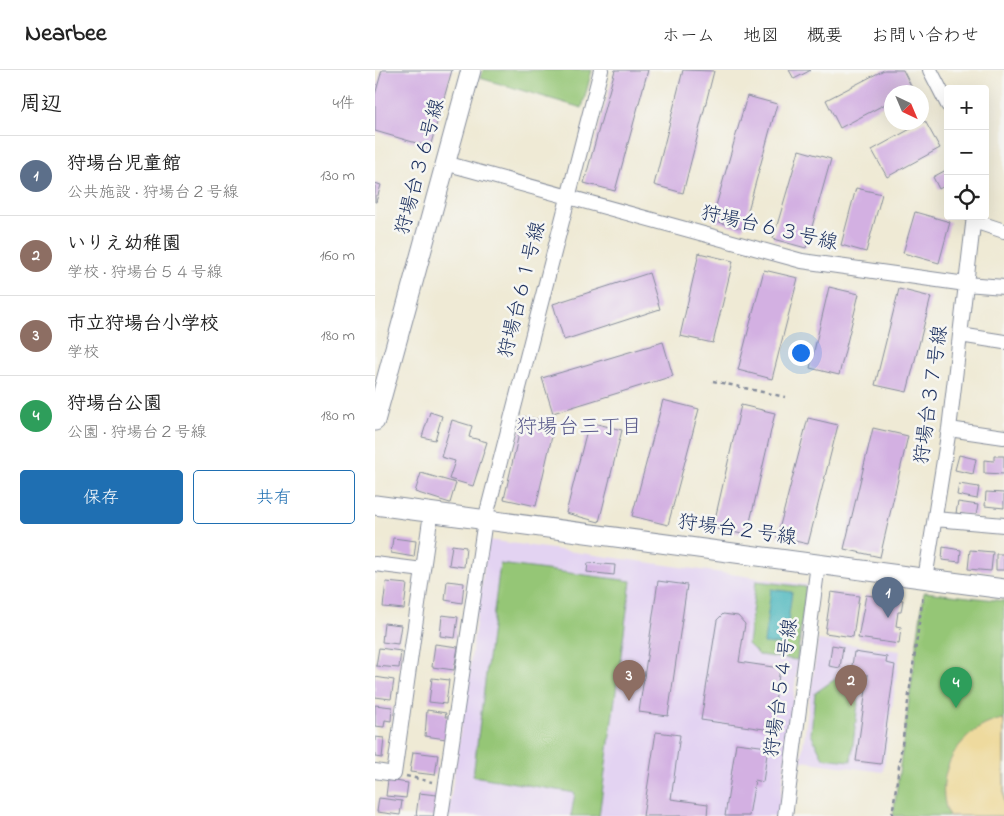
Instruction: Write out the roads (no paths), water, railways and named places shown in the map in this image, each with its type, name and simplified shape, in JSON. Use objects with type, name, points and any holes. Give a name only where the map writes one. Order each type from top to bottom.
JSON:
[{"type":"street","name":"狩場台３６号線","points":[[375,421],[380,386],[471,70]]},
{"type":"street","name":"狩場台６１号線","points":[[441,816],[485,520],[601,70]]},
{"type":"street","points":[[930,70],[944,97]]},
{"type":"street","name":"狩場台６３号線","points":[[445,163],[802,261],[967,284],[1004,287]]},
{"type":"street","name":"狩場台３７号線","points":[[925,579],[949,429],[974,220]]},
{"type":"street","points":[[976,220],[1004,231]]},
{"type":"street","points":[[960,335],[1004,342]]},
{"type":"street","points":[[949,429],[1004,437]]},
{"type":"street","name":"狩場台２号線","points":[[375,505],[1004,589]]},
{"type":"street","points":[[375,771],[394,774],[431,513]]},
{"type":"street","points":[[935,519],[1004,525]]},
{"type":"street","points":[[375,564],[423,570]]},
{"type":"street","name":"狩場台５４号線","points":[[785,816],[818,564]]},
{"type":"water","points":[[771,589],[792,592],[785,645],[764,643]]},
{"type":"place","name":"狩場台児童館","points":[[888,618]]},
{"type":"place","name":"市立狩場台小学校","points":[[629,701]]},
{"type":"place","name":"いりえ幼稚園","points":[[851,706]]},
{"type":"place","name":"狩場台公園","points":[[956,708]]},
{"type":"district","name":"狩場台三丁目","points":[[579,428]]}]
